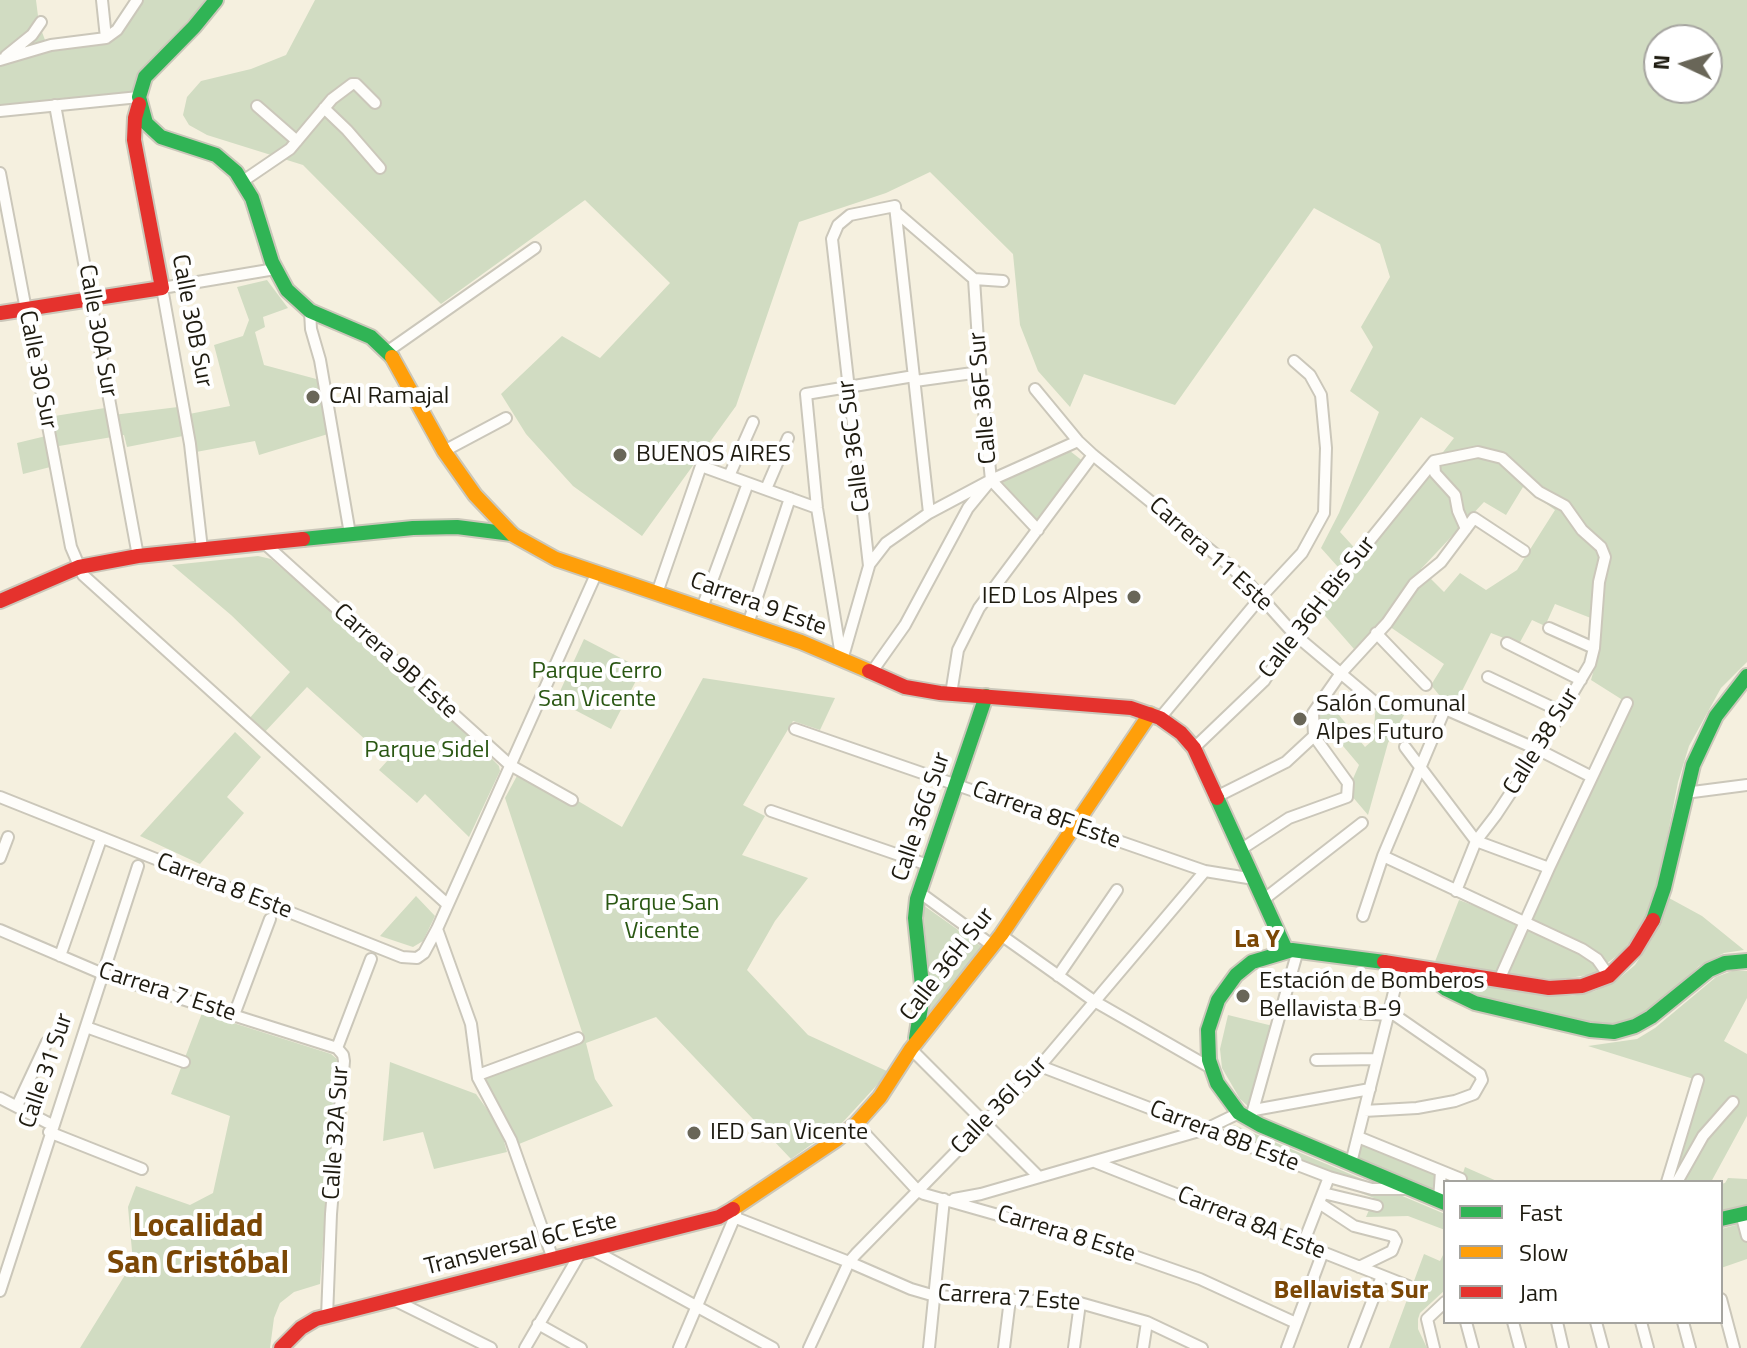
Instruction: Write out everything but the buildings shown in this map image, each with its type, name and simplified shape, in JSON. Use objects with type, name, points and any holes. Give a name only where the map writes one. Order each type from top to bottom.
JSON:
[{"type":"main road","points":[[216,0],[194,27],[149,71],[142,83],[139,100],[143,117],[156,133],[168,140],[224,159],[243,181],[252,198],[275,269],[292,297],[310,311],[371,337],[388,351],[444,451],[475,495],[513,535]]},
{"type":"main road","name":"Calle 30B Sur","points":[[139,100],[133,128],[134,140],[162,288]]},
{"type":"main road","points":[[0,313],[162,288]]},
{"type":"main road","name":"Carrera 9 Este","points":[[0,601],[59,573],[138,556],[448,527],[513,535],[542,553],[748,624],[905,687],[951,694],[1131,708],[1155,716],[1181,733],[1194,748],[1263,900],[1292,950]]},
{"type":"main road","points":[[1442,1201],[1248,1115],[1223,1094],[1211,1068],[1208,1030],[1223,992],[1236,975],[1252,962],[1292,950],[1560,988],[1582,986],[1609,976],[1635,950],[1655,915],[1693,765],[1726,699],[1747,676]]},
{"type":"main road","name":"Calle 36G Sur","points":[[911,1049],[918,1029],[923,995],[915,918],[919,892],[986,696]]},
{"type":"main road","name":"Calle 36H Sur","points":[[734,1212],[856,1124],[997,940],[1073,827],[1155,716]]},
{"type":"main road","points":[[1409,966],[1458,996],[1496,1009],[1554,1023],[1614,1032],[1651,1017],[1709,970],[1725,963],[1747,961]]},
{"type":"main road","points":[[1496,1009],[1495,995],[1499,980]]},
{"type":"main road","name":"Transversal 6C Este","points":[[283,1348],[308,1323],[327,1317],[734,1212]]},
{"type":"main road","points":[[1723,1219],[1744,1214]]},
{"type":"street","points":[[102,0],[106,38]]},
{"type":"street","points":[[1,60],[51,45],[106,38],[117,30],[137,0]]},
{"type":"street","points":[[1,60],[32,35],[41,22]]},
{"type":"street","points":[[243,181],[290,149],[332,99],[352,84],[356,84],[375,103]]},
{"type":"street","points":[[0,111],[139,100]]},
{"type":"street","name":"Calle 30A Sur","points":[[55,105],[138,556]]},
{"type":"street","points":[[257,106],[297,141]]},
{"type":"street","points":[[324,108],[380,168]]},
{"type":"street","name":"Calle 30 Sur","points":[[0,173],[3,207],[26,309],[71,547],[79,567]]},
{"type":"street","points":[[895,209],[974,279],[1003,281]]},
{"type":"street","points":[[895,209],[929,513]]},
{"type":"street","name":"Calle 36C Sur","points":[[842,660],[869,566],[831,245],[835,229],[850,215],[895,209]]},
{"type":"street","points":[[388,351],[535,248]]},
{"type":"street","points":[[162,288],[275,269]]},
{"type":"street","name":"Calle 36F Sur","points":[[871,673],[905,625],[968,508],[991,480],[974,279]]},
{"type":"street","name":"Calle 30B Sur","points":[[162,288],[190,444],[202,549]]},
{"type":"street","points":[[310,311],[350,534]]},
{"type":"street","name":"Calle 36H Sur","points":[[1155,716],[1302,553],[1324,513],[1326,448],[1321,395],[1310,375],[1294,361]]},
{"type":"street","points":[[842,660],[817,508],[806,394],[980,372]]},
{"type":"street","name":"Carrera 11 Este","points":[[1035,389],[1093,455],[1230,566],[1294,634],[1376,703]]},
{"type":"street","points":[[444,451],[506,418]]},
{"type":"street","points":[[729,476],[753,422]]},
{"type":"street","points":[[766,489],[788,438]]},
{"type":"street","points":[[869,566],[886,543],[929,513],[991,480],[1078,441]]},
{"type":"street","name":"Calle 38 Sur","points":[[1434,461],[1478,452],[1502,458],[1539,492],[1565,506],[1582,530],[1601,547],[1605,557],[1599,582],[1590,664],[1539,750],[1476,841],[1456,891]]},
{"type":"street","points":[[951,694],[958,650],[964,635],[990,592],[1093,455]]},
{"type":"street","points":[[1434,461],[1435,473],[1455,495],[1466,529]]},
{"type":"street","name":"Calle 36H Bis Sur","points":[[1194,748],[1264,681],[1294,634],[1434,461]]},
{"type":"street","points":[[657,593],[701,466],[817,508]]},
{"type":"street","points":[[991,480],[1038,530]]},
{"type":"street","points":[[702,608],[748,483]]},
{"type":"street","points":[[748,624],[790,498]]},
{"type":"street","points":[[1240,850],[1289,818],[1343,799],[1348,793],[1348,783],[1314,736],[1312,722],[1315,709],[1341,673],[1387,623],[1414,584],[1441,562],[1474,518],[1524,551]]},
{"type":"street","name":"Carrera 9B Este","points":[[263,542],[510,765],[572,800]]},
{"type":"street","points":[[79,567],[101,593],[447,904]]},
{"type":"street","points":[[553,1259],[511,1140],[482,1090],[468,1014],[437,929],[597,572]]},
{"type":"street","points":[[1549,628],[1594,648]]},
{"type":"street","points":[[1376,633],[1426,685]]},
{"type":"street","points":[[1507,643],[1581,680]]},
{"type":"street","points":[[1488,677],[1562,712]]},
{"type":"street","points":[[1499,980],[1627,703]]},
{"type":"street","points":[[1363,916],[1383,856],[1445,709],[1592,777]]},
{"type":"street","name":"Carrera 8F Este","points":[[795,729],[1205,871],[1254,879]]},
{"type":"street","points":[[1216,797],[1286,762],[1314,736]]},
{"type":"street","points":[[1405,747],[1476,841],[1549,868]]},
{"type":"street","points":[[1685,793],[1747,785]]},
{"type":"street","name":"Carrera 8 Este","points":[[0,797],[402,957],[420,956],[437,929]]},
{"type":"street","points":[[771,811],[928,865]]},
{"type":"street","points":[[1263,900],[1362,823]]},
{"type":"street","points":[[0,858],[8,837]]},
{"type":"street","points":[[60,956],[101,839]]},
{"type":"street","points":[[1383,856],[1582,949],[1597,959],[1609,976]]},
{"type":"street","name":"Calle 31 Sur","points":[[1,1283],[138,866]]},
{"type":"street","name":"Calle 36I Sur","points":[[809,1348],[849,1262],[1040,1066],[1205,871]]},
{"type":"street","points":[[1058,976],[1117,890]]},
{"type":"street","points":[[919,892],[1094,1001],[1211,1068]]},
{"type":"street","points":[[234,1015],[270,919]]},
{"type":"street","name":"Carrera 7 Este","points":[[0,930],[103,974],[337,1048]]},
{"type":"street","points":[[1248,1115],[1282,1008],[1292,950]]},
{"type":"street","name":"Calle 32A Sur","points":[[327,1317],[331,1214],[344,1058],[337,1048],[371,959]]},
{"type":"street","points":[[1351,1163],[1389,1013],[1409,966]]},
{"type":"street","points":[[1282,1008],[1389,1013],[1480,1074],[1482,1080],[1474,1094],[1455,1101],[1417,1108],[1364,1111]]},
{"type":"street","points":[[86,1027],[184,1062]]},
{"type":"street","points":[[478,1075],[578,1038]]},
{"type":"street","points":[[17,1106],[47,1042]]},
{"type":"street","points":[[911,1049],[1039,1177]]},
{"type":"street","points":[[1316,1060],[1377,1059]]},
{"type":"street","name":"Carrera 8B Este","points":[[1040,1066],[1329,1177],[1372,1189],[1412,1189]]},
{"type":"street","points":[[1668,1180],[1698,1080]]},
{"type":"street","points":[[929,1348],[944,1199],[981,1194],[1248,1115],[1370,1089]]},
{"type":"street","points":[[0,1098],[50,1129],[142,1169]]},
{"type":"street","points":[[1678,1180],[1703,1136],[1733,1102]]},
{"type":"street","points":[[856,1124],[918,1191]]},
{"type":"street","points":[[1358,1137],[1461,1179]]},
{"type":"street","name":"Carrera 8A Este","points":[[1095,1162],[1408,1286]]},
{"type":"street","points":[[1441,1171],[1442,1201]]},
{"type":"street","points":[[1303,1244],[1329,1177]]},
{"type":"street","name":"Carrera 8 Este","points":[[918,1191],[1097,1243],[1200,1279],[1296,1323]]},
{"type":"street","points":[[1321,1198],[1377,1206]]},
{"type":"street","points":[[1321,1198],[1354,1226],[1387,1234],[1396,1241],[1392,1251],[1359,1267]]},
{"type":"street","points":[[679,1348],[734,1212]]},
{"type":"street","name":"Carrera 7 Este","points":[[734,1212],[900,1285],[935,1296],[1080,1303],[1147,1322],[1184,1344],[1202,1348]]},
{"type":"street","points":[[1744,1214],[1747,1236]]},
{"type":"street","points":[[525,1348],[586,1251],[773,1348]]},
{"type":"street","points":[[1287,1348],[1323,1252]]},
{"type":"street","points":[[1354,1348],[1382,1276]]},
{"type":"street","points":[[1004,1348],[1010,1299]]},
{"type":"street","points":[[394,1300],[491,1348]]},
{"type":"street","points":[[1074,1348],[1080,1303]]},
{"type":"street","points":[[1434,1348],[1427,1319],[1443,1304]]},
{"type":"street","points":[[1723,1307],[1734,1348]]},
{"type":"street","points":[[1143,1348],[1147,1322]]},
{"type":"street","points":[[538,1324],[581,1348]]},
{"type":"street","points":[[1467,1324],[1473,1348]]},
{"type":"street","points":[[1514,1324],[1520,1348]]},
{"type":"street","points":[[1557,1324],[1563,1348]]},
{"type":"street","points":[[1597,1324],[1603,1348]]},
{"type":"street","points":[[1642,1324],[1648,1348]]},
{"type":"street","points":[[1684,1324],[1690,1348]]},
{"type":"green space","points":[[0,0],[36,0],[39,24],[48,48],[103,42],[141,0],[205,0],[144,66],[133,92],[0,108]]},
{"type":"green space","points":[[315,0],[1747,0],[1747,662],[1721,688],[1689,746],[1678,782],[1659,879],[1643,924],[1623,951],[1593,974],[1558,980],[1505,973],[1629,704],[1591,680],[1598,655],[1601,622],[1555,604],[1545,626],[1532,620],[1519,644],[1491,633],[1452,711],[1431,685],[1444,664],[1383,622],[1354,649],[1319,609],[1346,576],[1321,548],[1339,513],[1379,412],[1350,391],[1373,347],[1361,327],[1390,277],[1380,244],[1314,208],[1175,405],[1084,374],[1070,407],[1038,371],[1020,325],[1013,254],[930,172],[886,193],[799,222],[736,406],[642,536],[573,486],[526,434],[501,394],[562,336],[600,358],[670,283],[585,200],[441,304],[303,165],[207,135],[189,125],[183,115],[187,97],[201,81],[251,69],[286,55]],"holes":[[[1421,417],[1454,438],[1362,556],[1340,532]],[[1523,487],[1555,510],[1517,570],[1486,590],[1460,573],[1444,592],[1421,569],[1484,502],[1506,515]]]},
{"type":"green space","points":[[267,280],[288,308],[263,317],[265,327],[255,332],[264,365],[320,380],[328,434],[259,455],[255,441],[196,452],[193,434],[127,447],[124,435],[59,446],[62,464],[23,474],[17,443],[46,436],[42,418],[111,407],[113,415],[178,407],[179,416],[230,406],[214,345],[243,336],[249,320],[237,287]]},
{"type":"green space","points":[[1070,451],[1084,462],[1036,521],[1002,482]]},
{"type":"green space","name":"Parque Sidel","points":[[258,556],[271,559],[331,610],[457,723],[499,766],[500,771],[469,837],[425,794],[417,803],[379,770],[388,760],[307,687],[263,734],[248,720],[290,672],[231,615],[172,565]]},
{"type":"green space","name":"Parque Cerro San Vicente","points":[[584,639],[642,669],[611,729],[556,700]]},
{"type":"green space","name":"Parque San Vicente","points":[[703,678],[835,698],[820,730],[793,721],[743,805],[765,816],[742,855],[808,878],[775,921],[747,970],[808,1035],[889,1072],[843,1122],[791,1159],[656,1017],[586,1043],[595,1079],[613,1106],[519,1144],[484,1078],[584,1038],[505,798],[518,774],[573,798],[622,827]]},
{"type":"green space","points":[[1395,699],[1407,710],[1388,743],[1368,815],[1351,795],[1352,781],[1359,765],[1338,740],[1325,743],[1316,726],[1316,717],[1320,709],[1335,710],[1365,747],[1373,740],[1376,703],[1386,711]]},
{"type":"green space","points":[[235,732],[261,757],[227,797],[244,813],[200,864],[140,836]]},
{"type":"green space","points":[[416,896],[435,916],[423,941],[413,947],[380,936]]},
{"type":"green space","points":[[1669,898],[1702,916],[1744,950],[1724,953],[1699,966],[1664,1001],[1631,1022],[1611,1027],[1593,1026],[1477,997],[1435,975],[1555,996],[1595,991],[1616,981],[1635,965],[1652,939]]},
{"type":"green space","points":[[1459,900],[1518,922],[1496,973],[1434,964]]},
{"type":"green space","points":[[923,905],[985,949],[928,1023],[930,988]]},
{"type":"green space","points":[[1732,971],[1747,971],[1747,998],[1724,1041],[1747,1054],[1747,1116],[1712,1180],[1668,1180],[1697,1080],[1588,1046],[1637,1039],[1655,1028],[1716,977]]},
{"type":"green space","points":[[202,1013],[331,1054],[337,1059],[320,1284],[294,1292],[280,1303],[274,1318],[270,1348],[80,1348],[133,1262],[128,1207],[136,1186],[190,1205],[213,1193],[230,1116],[171,1094]]},
{"type":"green space","points":[[1228,1015],[1273,1026],[1251,1109],[1240,1099],[1222,1068],[1220,1049]]},
{"type":"green space","points":[[390,1062],[476,1094],[500,1127],[507,1152],[434,1169],[423,1132],[383,1141]]},
{"type":"green space","points":[[1234,1125],[1443,1213],[1443,1229],[1408,1216],[1366,1217],[1374,1198],[1213,1136]]},
{"type":"green space","points":[[1363,1139],[1461,1179],[1465,1167],[1494,1180],[1443,1180],[1443,1194],[1356,1161]]},
{"type":"green space","points":[[1728,1178],[1747,1179],[1747,1207],[1723,1212]]},
{"type":"green space","points":[[1747,1222],[1747,1259],[1723,1267],[1723,1228]]},
{"type":"green space","points":[[1424,1254],[1440,1261],[1443,1255],[1443,1292],[1420,1313],[1418,1319],[1418,1329],[1427,1348],[1389,1348]]},
{"type":"traffic: fast","points":[[216,0],[145,77],[139,97],[146,123],[161,137],[216,155],[236,172],[252,198],[272,262],[287,290],[310,311],[371,337],[392,357]]},
{"type":"traffic: fast","points":[[303,539],[413,528],[457,527],[512,534]]},
{"type":"traffic: fast","points":[[1653,920],[1664,888],[1693,765],[1716,716],[1747,676]]},
{"type":"traffic: fast","points":[[916,1038],[923,995],[915,918],[917,899],[986,696]]},
{"type":"traffic: fast","points":[[1217,798],[1286,950]]},
{"type":"traffic: fast","points":[[1384,962],[1292,950],[1252,962],[1236,975],[1218,1000],[1208,1030],[1209,1060],[1217,1083],[1239,1113],[1260,1125],[1443,1202]]},
{"type":"traffic: fast","points":[[1419,968],[1446,989],[1475,1003],[1590,1030],[1614,1032],[1651,1017],[1709,970],[1725,963],[1747,961]]},
{"type":"traffic: fast","points":[[1723,1219],[1747,1213]]},
{"type":"traffic: slow","points":[[392,357],[444,451],[475,495],[513,535],[556,559],[801,642],[869,671]]},
{"type":"traffic: slow","points":[[733,1209],[836,1140],[856,1124],[880,1097],[911,1049],[1001,935],[1150,714]]},
{"type":"traffic: jam","points":[[0,313],[162,288],[134,140],[139,104]]},
{"type":"traffic: jam","points":[[0,601],[79,567],[138,556],[303,539]]},
{"type":"traffic: jam","points":[[869,671],[905,687],[940,693],[1131,708],[1160,718],[1181,733],[1194,748],[1217,798]]},
{"type":"traffic: jam","points":[[1384,962],[1549,988],[1582,986],[1609,976],[1635,950],[1653,920]]},
{"type":"traffic: jam","points":[[281,1348],[301,1328],[316,1319],[719,1217],[733,1209]]},
{"type":"place","name":"CAI Ramajal","points":[[313,397]]},
{"type":"place","name":"BUENOS AIRES","points":[[620,455]]},
{"type":"place","name":"IED Los Alpes","points":[[1134,597]]},
{"type":"place","name":"Salón Comunal Alpes Futuro","points":[[1300,719]]},
{"type":"place","name":"Estación de Bomberos Bellavista B-9","points":[[1243,996]]},
{"type":"place","name":"IED San Vicente","points":[[694,1133]]},
{"type":"district","name":"La Y","points":[[1257,941]]},
{"type":"district","name":"Localidad San Cristóbal","points":[[198,1246]]},
{"type":"district","name":"Bellavista Sur","points":[[1351,1292]]}]
